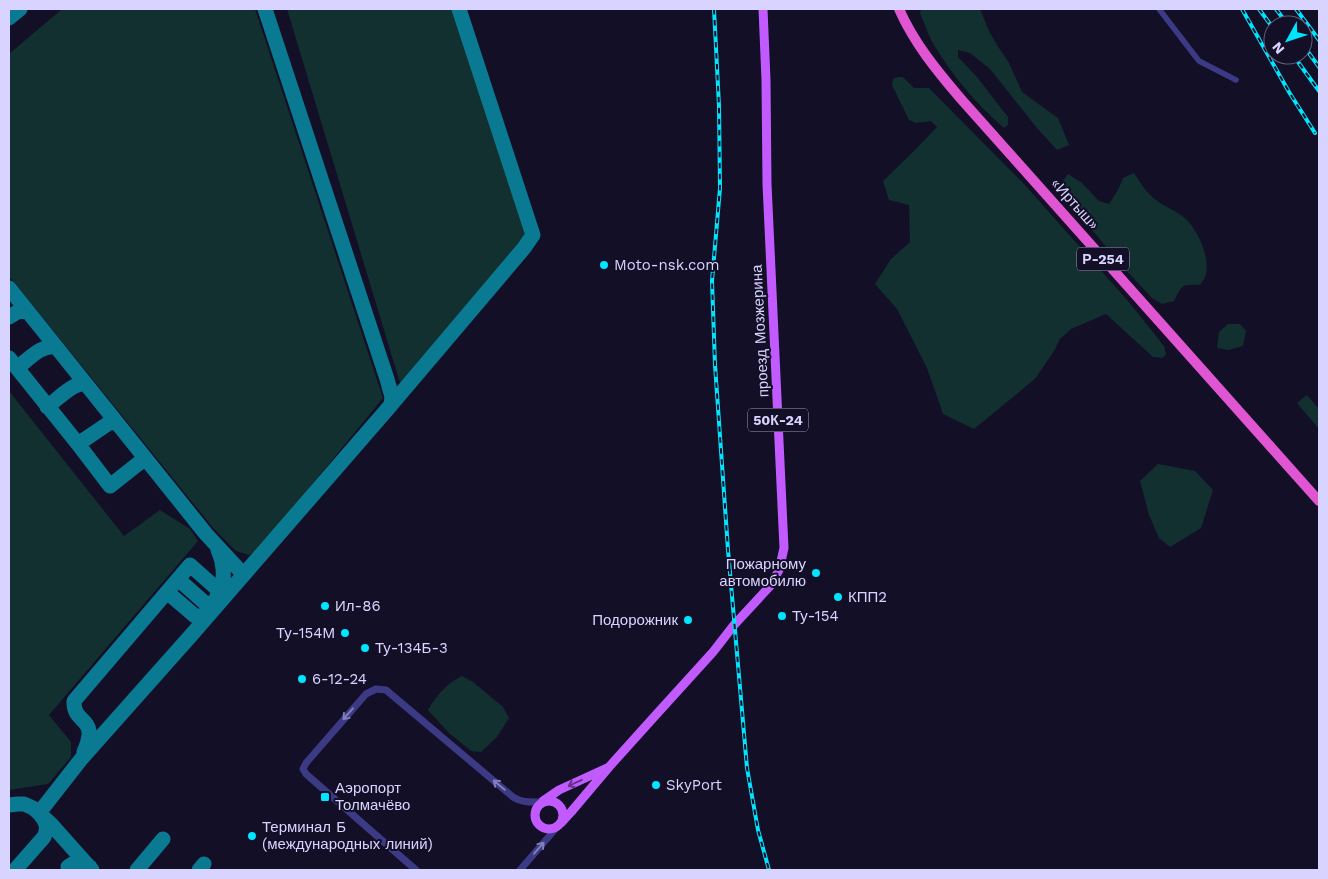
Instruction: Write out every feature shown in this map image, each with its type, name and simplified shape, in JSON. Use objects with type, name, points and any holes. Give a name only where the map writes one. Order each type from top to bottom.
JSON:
[{"type":"highway","name":"«Иртыш»","points":[[899,9],[919,46],[936,70],[1319,501]]},
{"type":"main road","name":"проезд Мозжерина","points":[[559,824],[713,652],[734,625],[765,593],[775,577],[782,557],[784,527],[768,194],[763,9]]},
{"type":"main road","name":"проезд Мозжерина","points":[[542,802],[559,790],[609,767]]},
{"type":"main road","points":[[551,801],[560,805],[563,814],[559,824],[554,828],[544,828],[537,823],[535,814],[538,805],[542,802],[551,801]]},
{"type":"street","points":[[1160,9],[1200,62],[1236,80]]},
{"type":"street","points":[[416,870],[326,793],[303,769],[306,763],[366,694],[376,689],[386,690],[518,801],[542,802]]},
{"type":"street","points":[[520,870],[559,824]]},
{"type":"green space","points":[[62,9],[255,9],[383,398],[259,549],[249,555],[236,551],[214,529],[9,276],[9,54]]},
{"type":"green space","points":[[287,9],[454,9],[528,238],[400,383]]},
{"type":"green space","points":[[921,9],[980,9],[989,31],[1009,63],[1022,92],[1058,118],[1069,145],[1057,150],[990,69],[970,53],[958,50],[958,57],[977,77],[1008,117],[1008,125],[1004,128],[984,110],[957,78],[934,45],[920,13]]},
{"type":"green space","points":[[903,77],[914,88],[929,88],[1023,183],[1128,301],[1164,346],[1166,354],[1163,358],[1153,357],[1106,314],[1071,329],[1060,339],[1035,379],[974,429],[943,414],[927,368],[897,309],[875,284],[891,259],[910,242],[909,205],[889,200],[883,181],[937,127],[931,121],[916,123],[909,120],[892,85],[893,79]]},
{"type":"green space","points":[[1134,173],[1153,197],[1191,224],[1203,247],[1207,264],[1204,279],[1200,285],[1186,285],[1183,287],[1174,301],[1162,304],[1152,298],[1066,199],[1063,181],[1068,174],[1082,183],[1099,201],[1109,204],[1123,178]]},
{"type":"green space","points":[[1228,324],[1240,324],[1246,331],[1243,346],[1228,350],[1217,348],[1219,332]]},
{"type":"green space","points":[[9,391],[124,536],[160,510],[190,529],[198,541],[49,715],[71,742],[71,757],[48,784],[9,790]]},
{"type":"green space","points":[[1307,395],[1319,409],[1319,429],[1297,403]]},
{"type":"green space","points":[[1158,464],[1195,471],[1213,490],[1201,528],[1170,547],[1159,538],[1149,515],[1140,481]]},
{"type":"green space","points":[[462,676],[473,682],[503,707],[509,718],[497,737],[481,752],[471,751],[449,733],[428,710],[442,690]]},
{"type":"taxiway","points":[[9,18],[20,9]]},
{"type":"taxiway","points":[[15,870],[46,833],[46,825],[39,813],[82,758],[391,405],[392,397],[387,379],[265,9]]},
{"type":"taxiway","points":[[391,405],[533,235],[459,9]]},
{"type":"taxiway","points":[[9,288],[206,534],[243,574]]},
{"type":"taxiway","points":[[9,317],[19,311],[28,312]]},
{"type":"taxiway","points":[[17,368],[40,350],[56,347]]},
{"type":"taxiway","points":[[9,358],[110,486],[139,463],[148,462]]},
{"type":"taxiway","points":[[47,407],[76,385],[86,384]]},
{"type":"taxiway","points":[[78,444],[109,423],[116,422]]},
{"type":"taxiway","points":[[218,550],[222,561],[223,573],[221,596]]},
{"type":"taxiway","points":[[84,752],[88,740],[88,726],[77,714],[74,701],[190,565],[216,588],[233,586]]},
{"type":"taxiway","points":[[178,579],[205,603],[218,604],[217,596]]},
{"type":"taxiway","points":[[167,592],[195,616],[208,616],[207,611]]},
{"type":"taxiway","points":[[9,805],[24,804],[33,808],[50,823],[92,870]]},
{"type":"taxiway","points":[[137,870],[163,839]]},
{"type":"taxiway","points":[[68,867],[76,863],[82,863],[90,867]]},
{"type":"taxiway","points":[[199,870],[204,864]]},
{"type":"railway","points":[[714,9],[719,106],[720,188],[712,281],[715,365],[728,550],[747,768],[758,830],[769,870]]},
{"type":"railway","points":[[1242,9],[1289,92],[1315,133]]},
{"type":"railway","points":[[1259,9],[1263,15]]},
{"type":"railway","points":[[1276,9],[1280,15]]},
{"type":"railway","points":[[1296,9],[1319,40]]},
{"type":"railway","points":[[1313,59],[1319,67]]},
{"type":"railway","points":[[1300,65],[1319,91]]},
{"type":"place","name":"Moto-nsk.com","points":[[604,265]]},
{"type":"place","name":"Пожарному автомобилю","points":[[816,573]]},
{"type":"place","name":"КПП2","points":[[838,597]]},
{"type":"place","name":"Ил-86","points":[[325,606]]},
{"type":"place","name":"Ту-154","points":[[782,616]]},
{"type":"place","name":"Подорожник","points":[[688,620]]},
{"type":"place","name":"Ту-154М","points":[[345,633]]},
{"type":"place","name":"Ту-134Б-3","points":[[365,648]]},
{"type":"place","name":"6-12-24","points":[[302,679]]},
{"type":"place","name":"SkyPort","points":[[656,785]]},
{"type":"place","name":"Аэропорт Толмачёво","points":[[325,797]]},
{"type":"place","name":"Терминал Б (международных линий)","points":[[252,836]]}]
